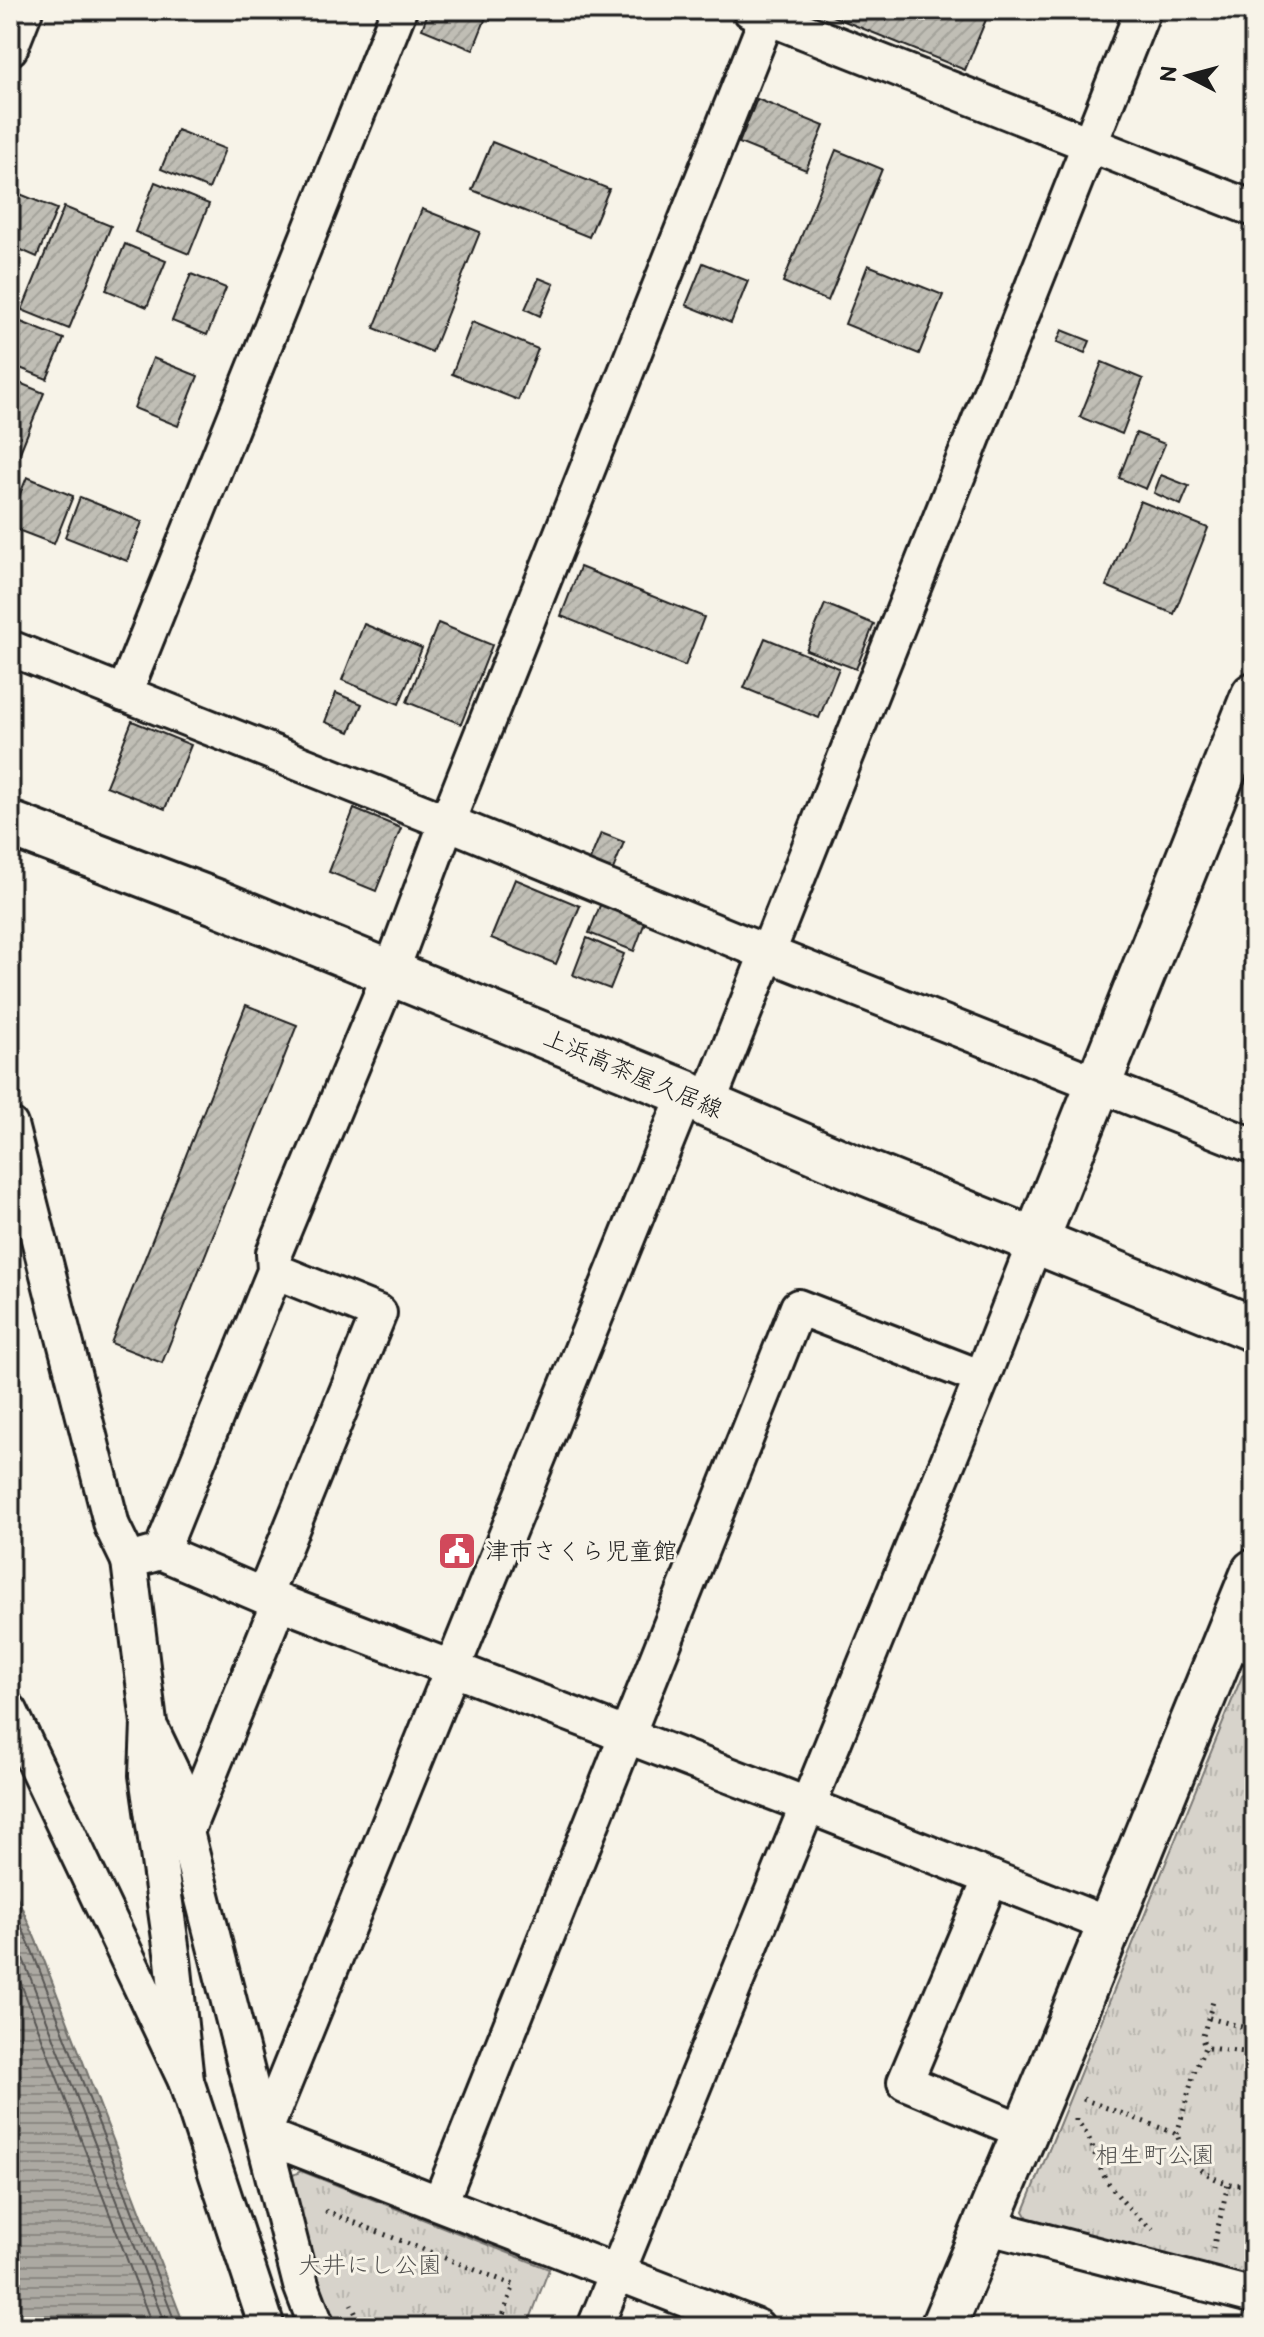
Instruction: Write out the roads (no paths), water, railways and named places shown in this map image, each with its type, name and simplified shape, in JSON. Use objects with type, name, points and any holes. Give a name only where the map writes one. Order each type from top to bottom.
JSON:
[{"type":"street","points":[[10,48],[25,10]]},
{"type":"street","points":[[124,694],[399,10]]},
{"type":"street","points":[[263,2135],[453,1670],[696,1099],[767,953],[1143,10]]},
{"type":"street","points":[[186,2081],[173,1960],[147,1775],[149,1723],[145,1556],[275,1271],[274,1253],[390,974],[762,12],[1254,209]]},
{"type":"street","points":[[10,648],[1254,1146]]},
{"type":"street","points":[[595,2327],[982,1378],[1254,695]]},
{"type":"street","name":"上浜高茶屋久居線","points":[[10,824],[216,902],[696,1099],[869,1174],[1254,1329]]},
{"type":"street","points":[[10,1125],[112,1526],[145,1556],[271,1599],[1109,1925]]},
{"type":"street","points":[[186,1832],[379,1313],[275,1271]]},
{"type":"street","points":[[440,2203],[798,1307],[982,1378]]},
{"type":"street","points":[[943,2327],[1025,2132],[1064,2090],[1109,1925],[1241,1641],[1254,1572]]},
{"type":"street","points":[[10,1711],[186,2081],[267,2327]]},
{"type":"street","points":[[149,1723],[175,1779],[301,2285],[317,2327]]},
{"type":"street","points":[[991,1878],[905,2082],[1025,2132]]},
{"type":"street","points":[[263,2135],[757,2327]]},
{"type":"street","points":[[985,2226],[1254,2296]]},
{"type":"water","points":[[10,1880],[40,1950],[185,2327],[10,2327]]},
{"type":"place","name":"津市さくら児童館","points":[[457,1551]]},
{"type":"park label","name":"相生町公園","points":[[1155,2155]]},
{"type":"park label","name":"大井にし公園","points":[[370,2265]]}]
